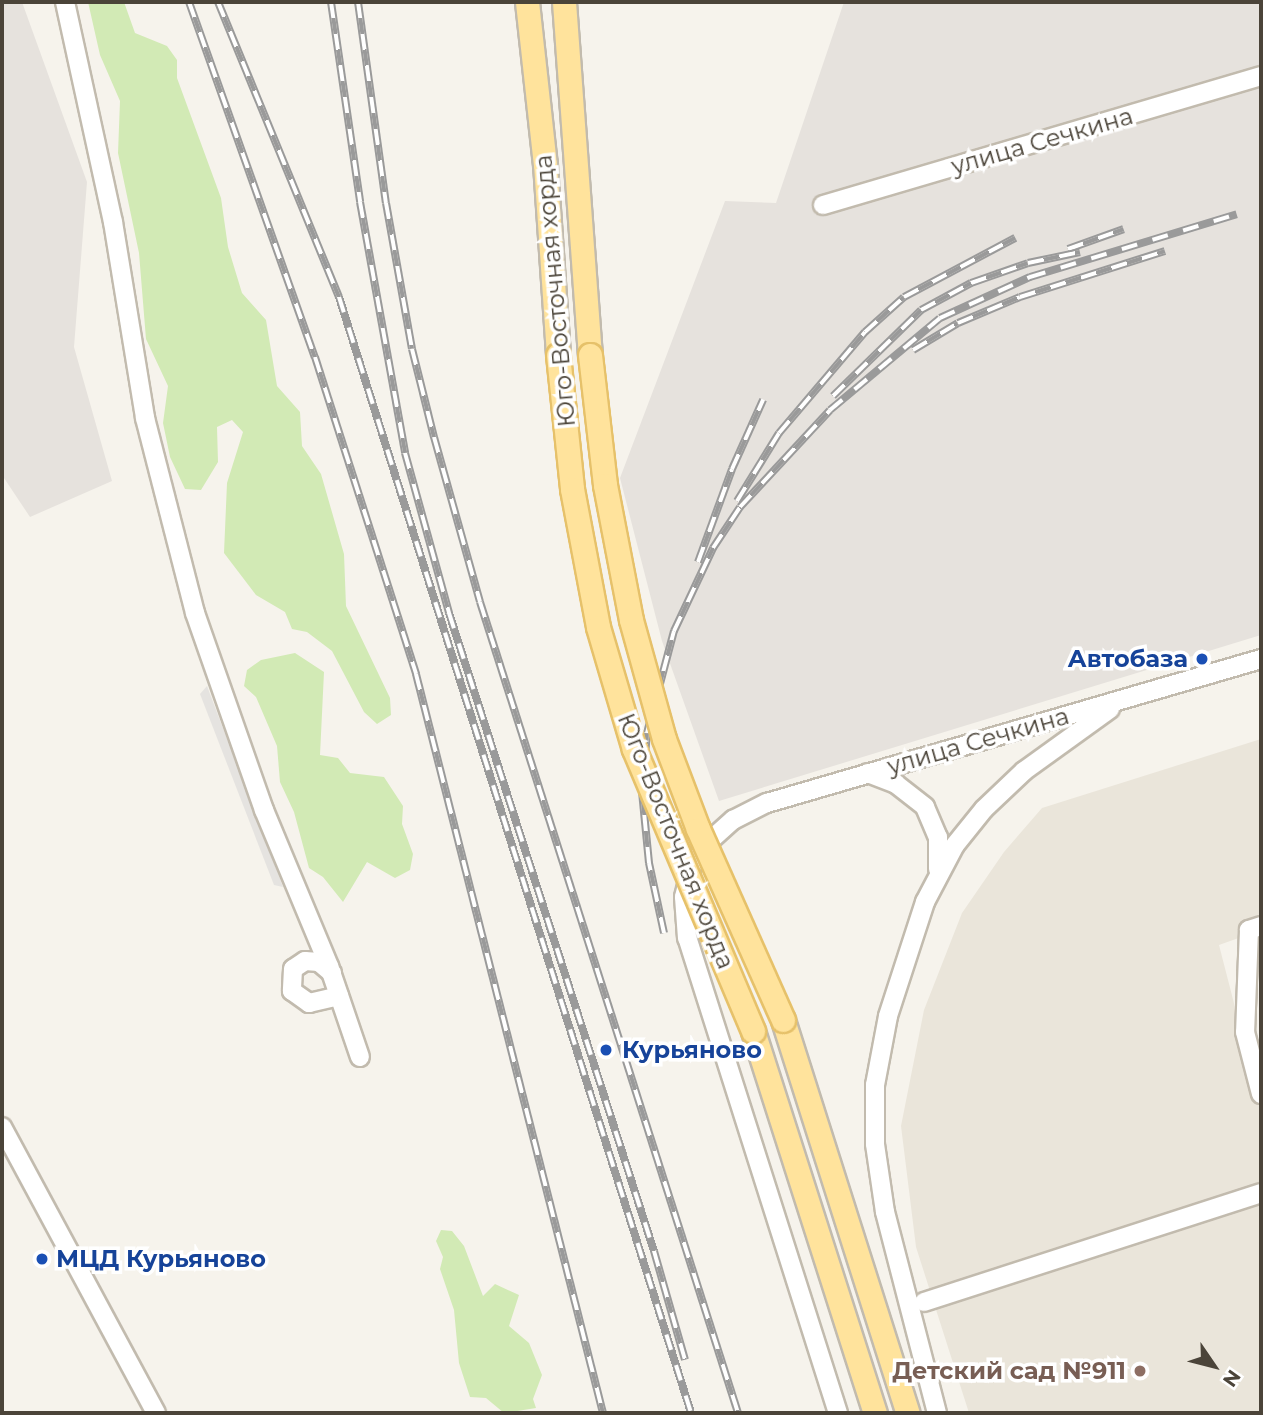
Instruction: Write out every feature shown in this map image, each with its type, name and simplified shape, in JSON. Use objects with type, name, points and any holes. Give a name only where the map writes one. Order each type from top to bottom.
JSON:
[{"type":"main road","name":"Юго-Восточная хорда","points":[[527,2],[545,164],[558,355],[572,489],[602,639],[634,749],[753,1031],[875,1413]]},
{"type":"main road","name":"Юго-Восточная хорда","points":[[564,2],[590,355],[605,485],[631,620],[664,739],[698,830],[783,1020],[908,1413]]},
{"type":"street","points":[[65,2],[113,222],[145,418],[194,613],[264,810],[332,973],[360,1057]]},
{"type":"street","name":"улица Сечкина","points":[[823,205],[1261,76]]},
{"type":"street","name":"улица Сечкина","points":[[838,1413],[687,938],[684,897],[692,865],[705,845],[733,820],[766,803],[1261,659]]},
{"type":"street","points":[[937,1413],[885,1212],[875,1144],[875,1097],[888,1016],[937,876],[984,808],[1063,740],[1126,698]]},
{"type":"street","points":[[867,773],[895,784],[925,807],[938,837],[937,876]]},
{"type":"street","points":[[308,917],[310,942],[290,984],[296,997],[309,1003],[339,996]]},
{"type":"street","points":[[1261,926],[1249,930],[1245,1032],[1261,1094]]},
{"type":"street","points":[[298,964],[319,962],[332,973]]},
{"type":"street","points":[[2,1127],[156,1413]]},
{"type":"street","points":[[925,1302],[1261,1192]]},
{"type":"shaded area","points":[[2,2],[22,2],[87,182],[74,347],[112,481],[30,517],[2,475]]},
{"type":"shaded area","points":[[844,2],[1261,2],[1261,635],[719,801],[662,641],[620,478],[725,201],[776,203]]},
{"type":"shaded area","points":[[207,686],[283,887],[274,885],[200,694]]},
{"type":"shaded area","points":[[1261,739],[1261,930],[1219,945],[1261,1108],[1261,1413],[969,1413],[916,1247],[901,1126],[924,1010],[962,913],[1004,852],[1042,808]]},
{"type":"green space","points":[[88,2],[124,2],[135,33],[167,46],[177,60],[177,78],[221,198],[228,247],[242,293],[266,320],[277,386],[300,412],[302,446],[321,474],[344,554],[346,606],[390,698],[391,715],[377,724],[364,712],[332,651],[307,632],[292,629],[285,612],[256,595],[224,553],[227,483],[243,432],[232,420],[217,427],[218,462],[201,490],[185,489],[170,457],[163,423],[168,386],[146,339],[139,253],[118,153],[120,101],[100,55]]},
{"type":"green space","points":[[295,653],[324,672],[320,755],[338,758],[350,773],[384,777],[403,806],[402,824],[413,854],[410,870],[395,878],[367,862],[343,902],[323,877],[309,868],[294,812],[280,782],[277,746],[256,697],[244,686],[247,670],[261,660]]},
{"type":"green space","points":[[441,1230],[452,1231],[464,1246],[483,1296],[495,1284],[519,1295],[509,1326],[529,1343],[542,1375],[533,1399],[536,1408],[504,1413],[486,1398],[470,1397],[459,1363],[454,1310],[440,1269],[443,1257],[436,1241]]},
{"type":"railway","points":[[189,2],[315,357],[416,674],[603,1413]]},
{"type":"railway","points":[[218,2],[339,297],[691,1413]]},
{"type":"railway","points":[[331,2],[360,202],[405,453],[449,613],[654,1251],[685,1360]]},
{"type":"railway","points":[[358,2],[386,203],[412,349],[434,437],[480,602],[738,1413]]},
{"type":"railway","points":[[664,933],[649,863],[642,792],[647,733],[674,631],[713,548],[740,507],[830,410],[940,318],[1030,277],[1237,214]]},
{"type":"railway","points":[[1068,249],[1124,229]]},
{"type":"railway","points":[[737,501],[779,433],[865,332],[904,297],[1015,238]]},
{"type":"railway","points":[[913,350],[958,323],[1020,297],[1165,251]]},
{"type":"railway","points":[[833,396],[921,310],[971,283],[1028,263],[1080,252]]},
{"type":"railway","points":[[698,562],[732,469],[763,400]]},
{"type":"place","name":"Автобаза","points":[[1202,659]]},
{"type":"place","name":"Курьяново","points":[[606,1050]]},
{"type":"place","name":"МЦД Курьяново","points":[[42,1259]]},
{"type":"place","name":"Детский сад №911","points":[[1140,1371]]}]
